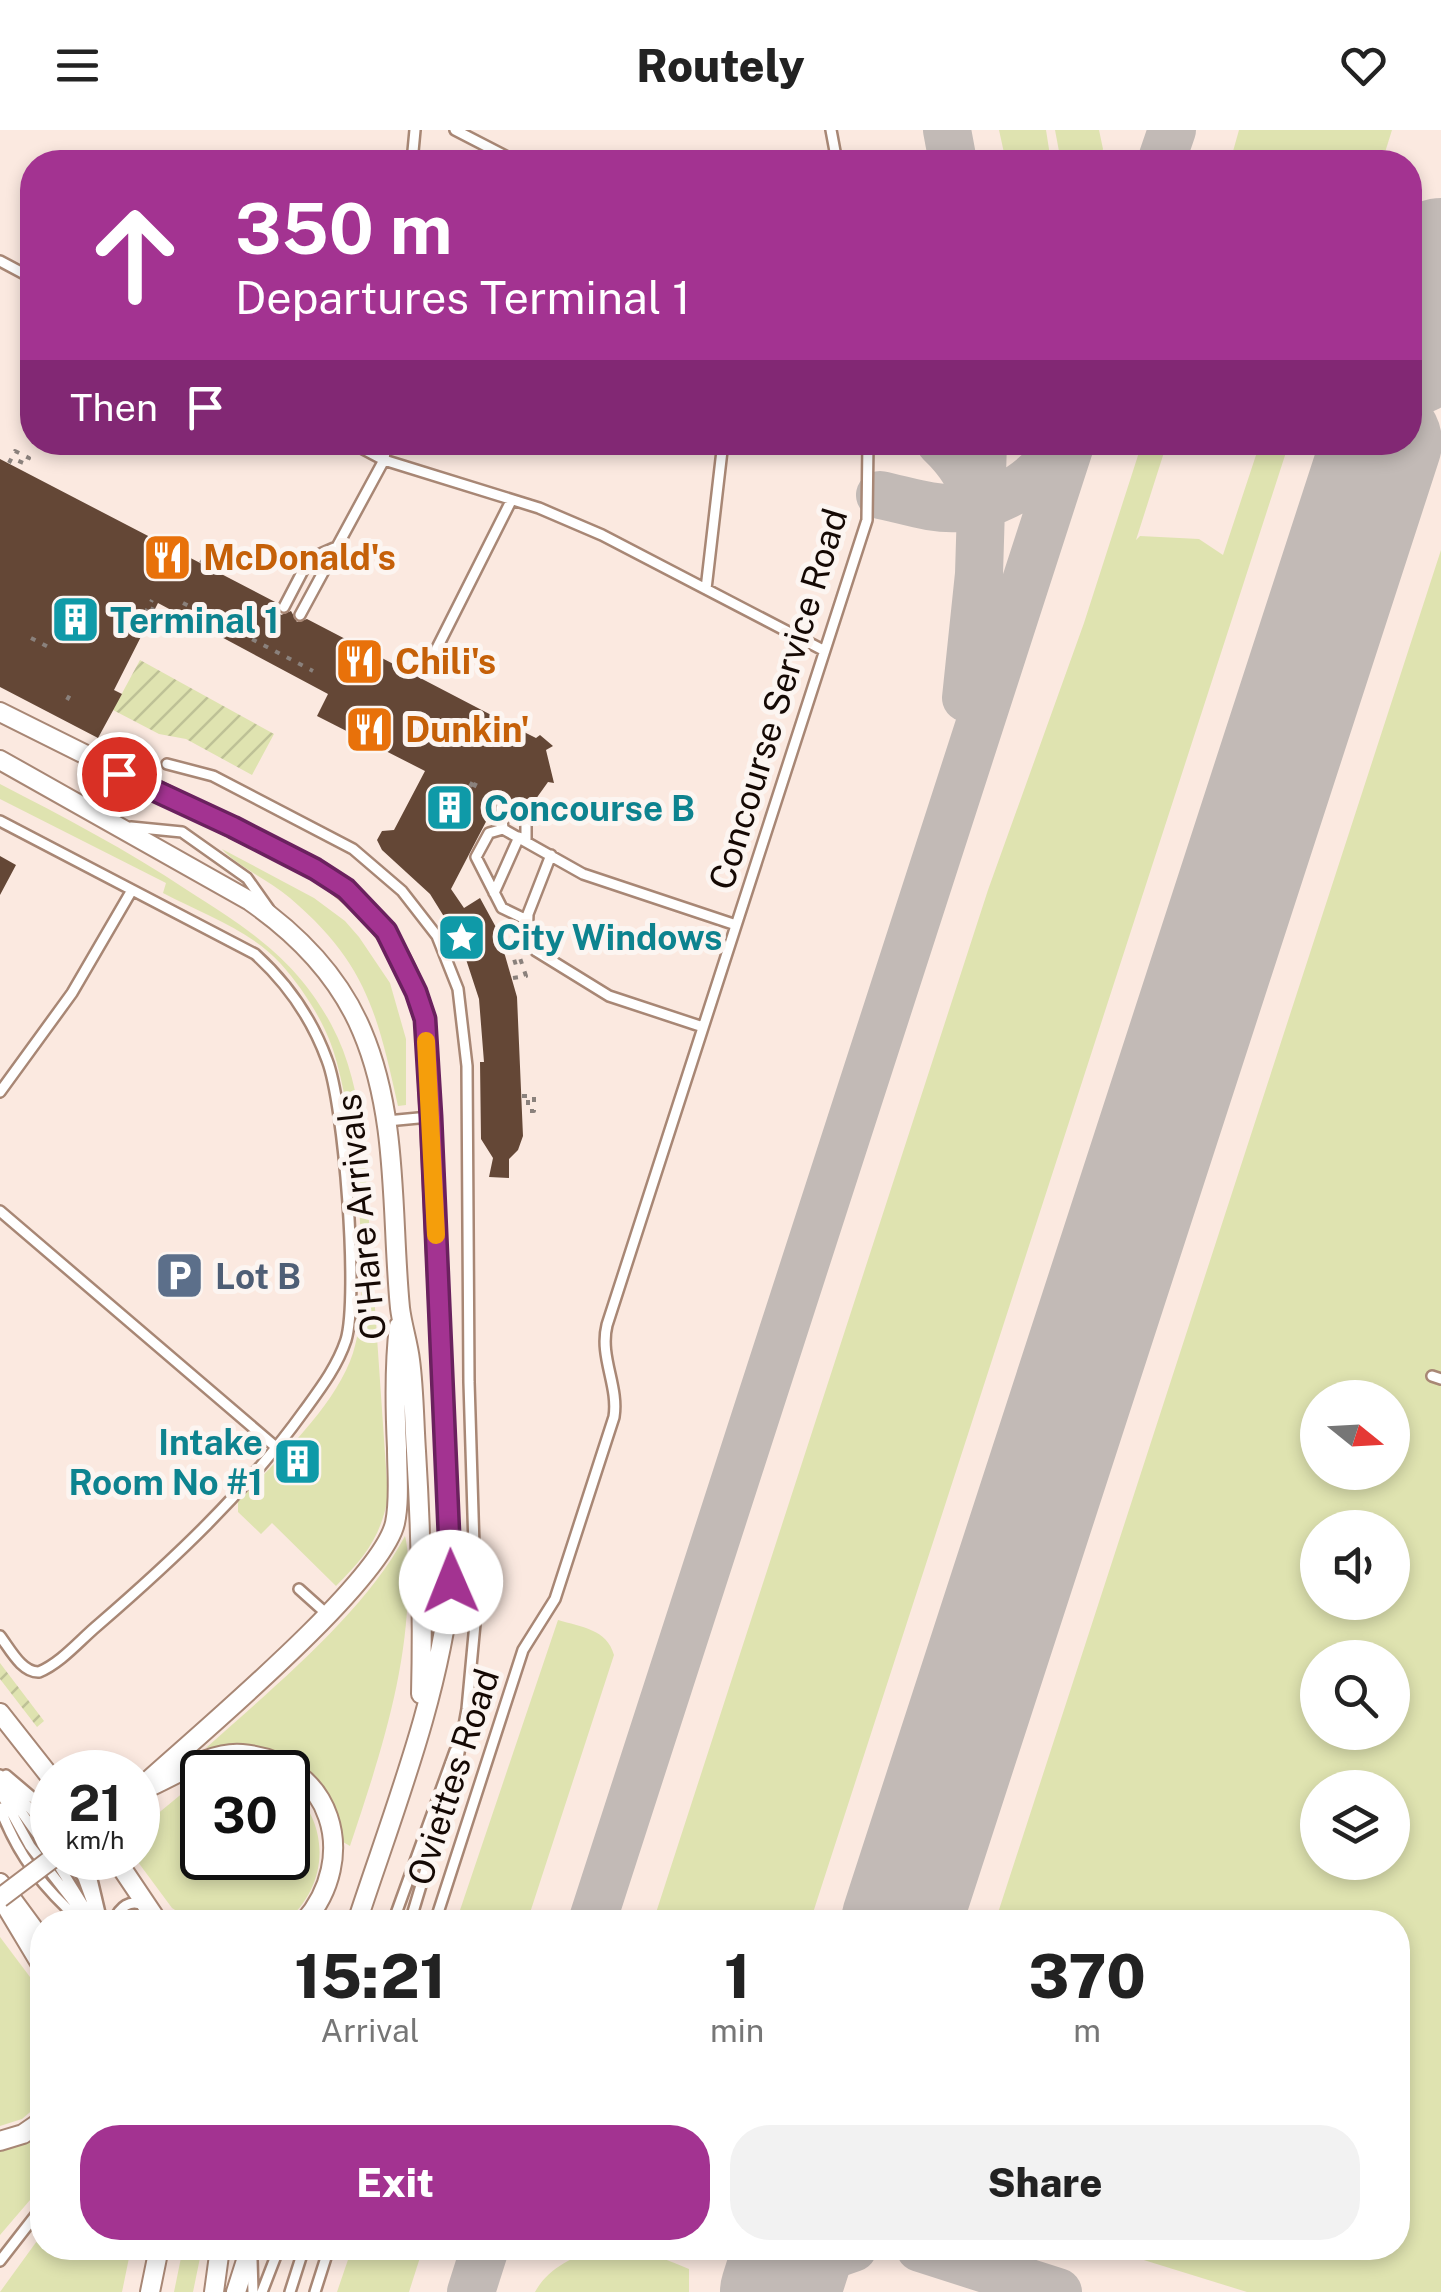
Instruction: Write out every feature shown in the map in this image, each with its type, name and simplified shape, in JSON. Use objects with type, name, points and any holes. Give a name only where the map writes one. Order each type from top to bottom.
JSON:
[{"type":"street","points":[[0,712],[233,827],[346,889],[386,931],[398,950],[425,1019],[451,1582],[446,1626],[420,1724],[361,1910]]},
{"type":"street","name":"O'Hare Arrivals","points":[[0,760],[276,919],[320,962],[350,1006],[377,1071],[387,1121],[400,1311],[410,1360],[422,1548],[420,1724]]},
{"type":"street","points":[[160,1771],[328,1615],[383,1550],[394,1527],[398,1498],[394,1362],[400,1311]]},
{"type":"street","points":[[0,1713],[30,1751]]},
{"type":"street","points":[[160,1782],[238,1753],[264,1758],[302,1779],[326,1810],[334,1848],[324,1894],[313,1910]]},
{"type":"street","points":[[30,1874],[0,1897],[30,1946]]},
{"type":"street","points":[[130,1880],[151,1910]]},
{"type":"street","points":[[0,1883],[30,1924]]},
{"type":"street","points":[[0,2141],[30,2129]]},
{"type":"street","points":[[150,2292],[157,2260]]},
{"type":"street","points":[[214,2292],[218,2260]]},
{"type":"street","points":[[236,2292],[247,2260]]},
{"type":"lane","points":[[455,130],[494,150]]},
{"type":"lane","points":[[375,455],[538,508],[602,535],[823,650]]},
{"type":"lane","points":[[300,616],[385,455]]},
{"type":"lane","points":[[706,589],[721,455]]},
{"type":"lane","name":"Concourse Service Road","points":[[555,1598],[614,1417],[616,1406],[602,1344],[607,1325],[867,520],[868,455]]},
{"type":"lane","points":[[435,652],[511,501]]},
{"type":"lane","points":[[284,607],[309,559],[336,547]]},
{"type":"lane","points":[[167,764],[213,776],[353,849],[402,891],[426,921],[458,989],[468,1066],[469,1382],[476,1613],[465,1723],[444,1816],[414,1910]]},
{"type":"lane","points":[[494,893],[523,839],[526,806]]},
{"type":"lane","points":[[501,808],[503,828]]},
{"type":"lane","points":[[0,821],[255,954],[274,972],[307,1017],[333,1077],[348,1234],[348,1333],[331,1373],[277,1448],[158,1573],[46,1670],[31,1672],[0,1636]]},
{"type":"lane","points":[[118,826],[182,832],[248,878],[276,919]]},
{"type":"lane","points":[[526,920],[507,912],[476,857],[489,833],[503,828],[583,874],[736,925]]},
{"type":"lane","points":[[551,855],[526,920],[526,941],[608,996],[703,1028]]},
{"type":"lane","points":[[0,1092],[72,993],[132,890]]},
{"type":"lane","points":[[387,1121],[431,1117]]},
{"type":"lane","points":[[0,1211],[277,1448]]},
{"type":"lane","points":[[299,1589],[328,1615]]},
{"type":"lane","name":"Oviettes Road","points":[[439,1910],[523,1650],[555,1598]]},
{"type":"lane","points":[[397,1910],[465,1723]]},
{"type":"lane","points":[[0,1776],[30,1798]]},
{"type":"lane","points":[[0,1776],[30,1809]]},
{"type":"lane","points":[[0,1776],[30,1822]]},
{"type":"lane","points":[[0,1792],[27,1842],[83,1910]]},
{"type":"lane","points":[[0,1808],[20,1854],[46,1890],[75,1910]]},
{"type":"lane","points":[[67,1880],[86,1910]]},
{"type":"lane","points":[[83,1880],[90,1910]]},
{"type":"lane","points":[[93,1880],[93,1910]]},
{"type":"lane","points":[[119,1910],[132,1902],[144,1910]]},
{"type":"lane","points":[[0,2261],[30,2222]]},
{"type":"lane","points":[[252,2260],[253,2292]]},
{"type":"lane","points":[[262,2292],[275,2260]]},
{"type":"lane","points":[[290,2292],[300,2260]]},
{"type":"lane","points":[[315,2292],[326,2260]]},
{"type":"path","points":[[9,463],[15,451],[20,454]]},
{"type":"path","points":[[16,460],[26,464],[29,458],[23,455]]},
{"type":"path","points":[[201,564],[208,552],[225,561],[221,568],[210,562]]},
{"type":"path","points":[[139,625],[154,601],[139,635]]},
{"type":"path","points":[[183,603],[313,671]]},
{"type":"path","points":[[31,638],[52,650]]},
{"type":"path","points":[[67,700],[72,690]]},
{"type":"path","points":[[466,799],[476,780]]},
{"type":"path","points":[[513,978],[526,976],[520,958],[514,959],[518,972]]},
{"type":"shaded area","points":[[0,130],[1441,130],[1441,2292],[0,2292]]},
{"type":"green space","points":[[999,130],[1046,130],[1049,150],[1003,150]]},
{"type":"green space","points":[[1055,130],[1099,130],[1103,150],[1059,150]]},
{"type":"green space","points":[[1239,130],[1392,130],[1386,150],[1233,150]]},
{"type":"green space","points":[[1138,455],[1163,455],[1136,540],[1140,536],[1199,539],[1223,555],[1256,455],[1285,455],[814,1910],[657,1910],[988,890],[1084,623]]},
{"type":"green space","points":[[1441,550],[1441,2292],[1247,2292],[1144,2260],[1410,2260],[1410,1910],[999,1910]]},
{"type":"green space","points":[[140,660],[274,734],[252,775],[186,739],[159,734],[113,710]]},
{"type":"green space","points":[[0,784],[141,861],[250,932],[302,981],[338,1037],[352,1078],[363,1134],[388,1497],[370,1546],[336,1586],[272,1523],[261,1534],[238,1512],[238,1502],[333,1394],[353,1353],[359,1325],[362,1287],[358,1196],[346,1105],[329,1039],[301,989],[268,951],[240,932],[163,893],[166,883],[0,799]]},
{"type":"green space","points":[[222,849],[314,898],[359,937],[390,983],[406,1039],[406,1105],[398,1106],[365,991],[336,945],[290,898]]},
{"type":"green space","points":[[405,1536],[408,1589],[402,1655],[380,1752],[350,1846],[343,1842],[333,1807],[310,1792],[310,1750],[206,1748],[341,1622],[388,1565]]},
{"type":"green space","points":[[558,1620],[599,1634],[614,1655],[531,1910],[460,1910]]},
{"type":"green space","points":[[0,1663],[44,1721],[37,1727],[0,1679]]},
{"type":"green space","points":[[180,1795],[180,1880],[310,1880],[310,1815],[320,1855],[310,1891],[298,1910],[172,1908],[151,1880],[160,1880],[160,1812]]},
{"type":"green space","points":[[0,1937],[30,1977],[30,2112],[0,2126]]},
{"type":"green space","points":[[30,2138],[30,2200],[0,2235],[0,2149]]},
{"type":"green space","points":[[30,2251],[30,2260],[129,2260],[122,2292],[0,2292]]},
{"type":"green space","points":[[181,2260],[200,2260],[193,2292],[174,2292]]},
{"type":"green space","points":[[348,2260],[419,2260],[409,2292],[337,2292]]},
{"type":"green space","points":[[571,2260],[667,2260],[689,2269],[689,2292],[535,2292],[554,2270]]},
{"type":"building","name":"Concourse B","points":[[0,459],[277,603],[281,615],[291,611],[297,622],[307,619],[536,738],[540,735],[553,746],[546,750],[554,783],[548,782],[533,803],[521,801],[515,815],[510,815],[505,801],[496,802],[451,889],[464,908],[480,898],[498,931],[517,997],[523,1136],[518,1150],[509,1159],[509,1178],[489,1177],[493,1158],[481,1139],[480,1062],[484,1062],[479,999],[461,944],[430,894],[382,850],[377,840],[382,831],[394,830],[425,771],[317,716],[328,694],[158,603],[114,690],[122,694],[98,738],[0,687]]},
{"type":"building","points":[[0,856],[16,865],[0,895]]},
{"type":"building","name":"Intake Room No #1","points":[[298,1451],[309,1461],[298,1473],[287,1463]]},
{"type":"taxiway","points":[[947,130],[951,150]]},
{"type":"taxiway","points":[[1165,150],[1172,130]]},
{"type":"taxiway","points":[[953,455],[979,506]]},
{"type":"taxiway","points":[[966,698],[979,574],[983,455]]},
{"type":"taxiway","points":[[880,495],[929,506],[975,506],[1019,488],[1054,455]]},
{"type":"taxiway","points":[[596,1910],[1067,455]]},
{"type":"taxiway","points":[[471,2292],[481,2260]]},
{"type":"taxiway","points":[[770,2260],[773,2292]]},
{"type":"taxiway","points":[[787,2292],[800,2276],[824,2260]]},
{"type":"taxiway","points":[[958,2260],[1058,2292]]},
{"type":"runway","points":[[1422,318],[1441,258]]},
{"type":"runway","points":[[905,1910],[1378,455]]},
{"type":"runway","points":[[780,2292],[790,2260]]},
{"type":"slow traffic","points":[[426,1041],[436,1235]]},
{"type":"place","name":"McDonald's","points":[[168,557]]},
{"type":"place","name":"Terminal 1","points":[[75,620]]},
{"type":"place","name":"Chili's","points":[[360,661]]},
{"type":"place","name":"Dunkin'","points":[[370,729]]},
{"type":"place","name":"Concourse B","points":[[449,808]]},
{"type":"place","name":"City Windows","points":[[461,937]]},
{"type":"place","name":"Lot B","points":[[180,1276]]},
{"type":"place","name":"Intake Room No #1","points":[[298,1462]]},
{"type":"route","points":[[119,774],[233,827],[346,889],[386,931],[416,992],[425,1019],[431,1117],[451,1582]]}]
